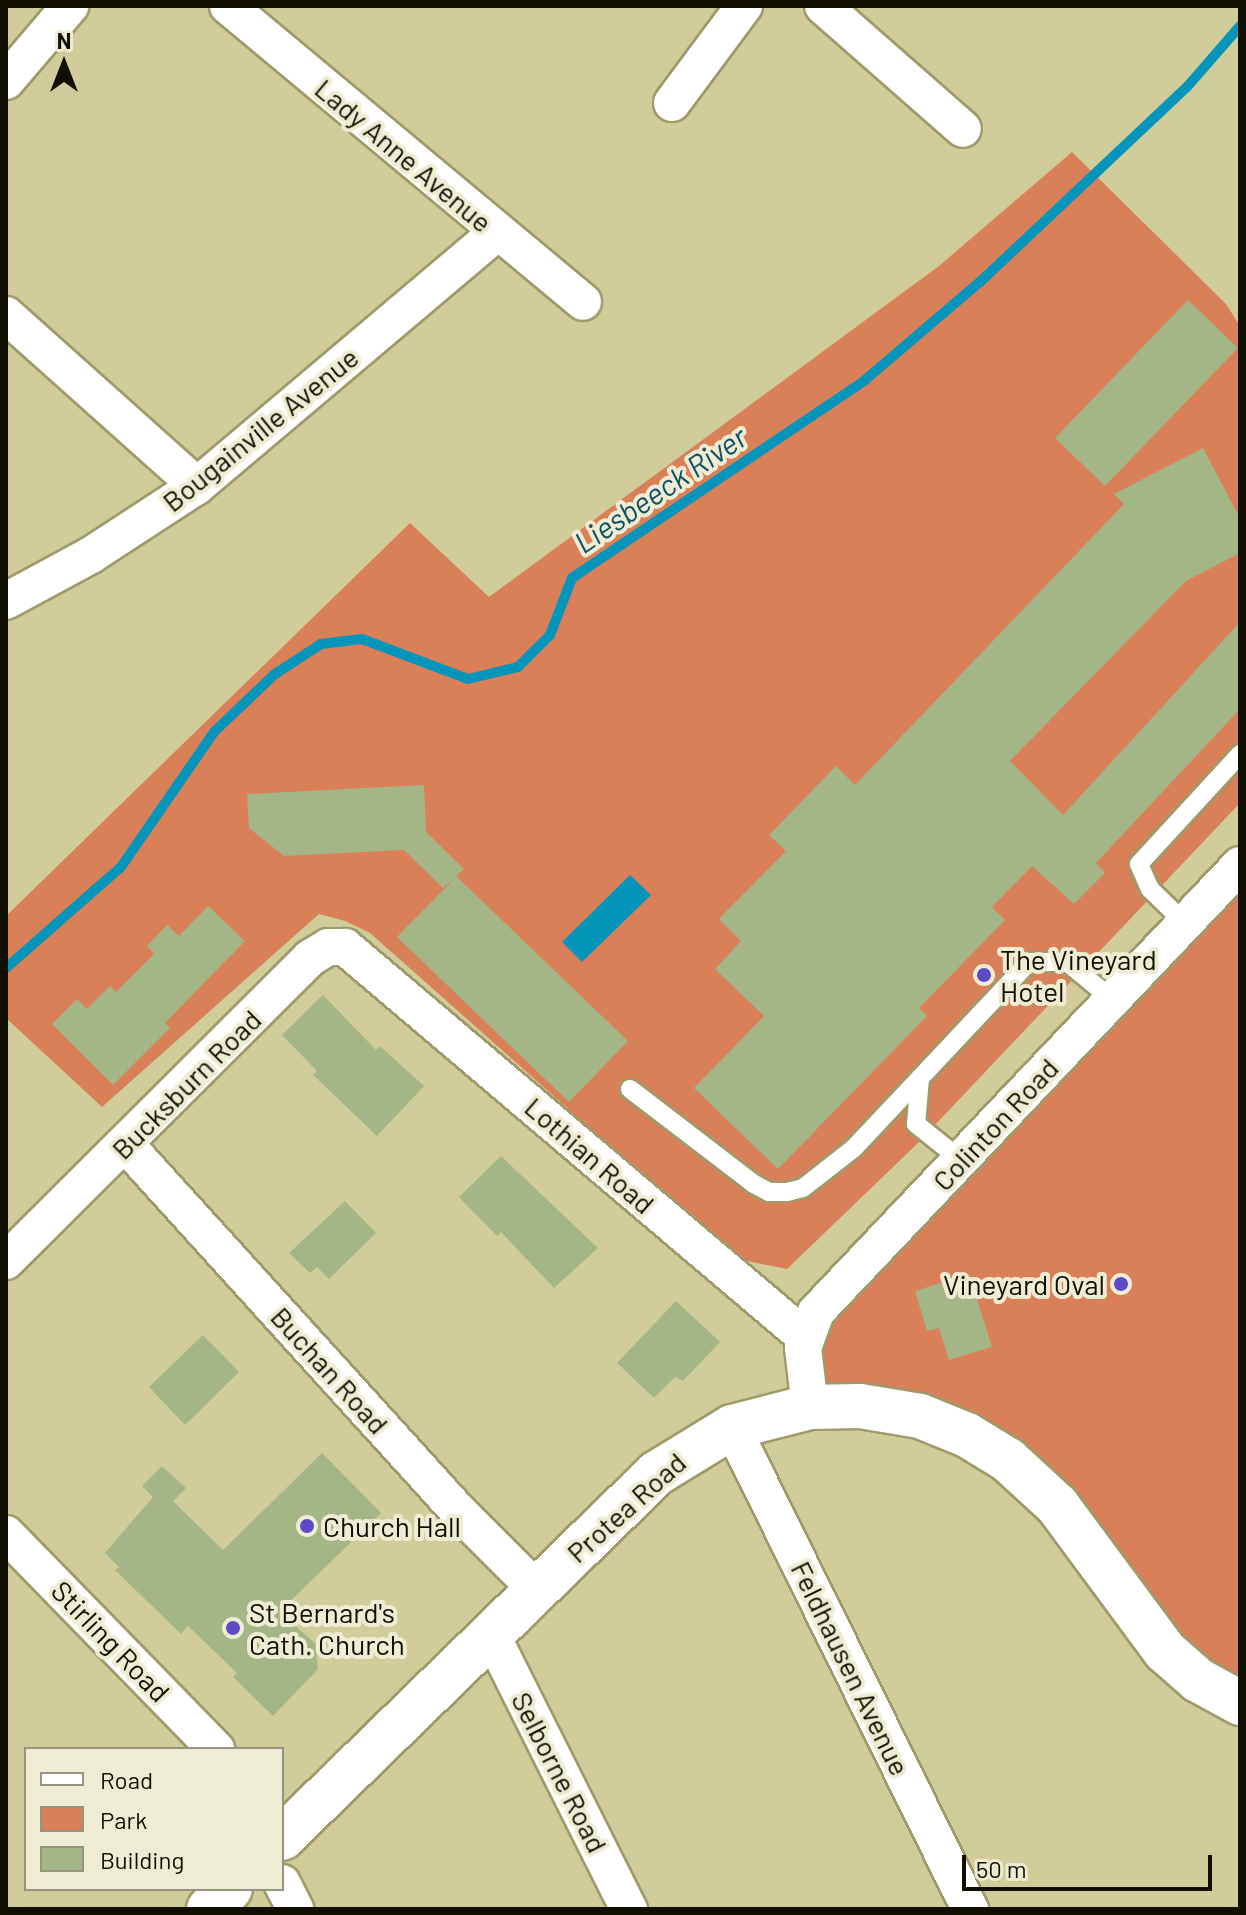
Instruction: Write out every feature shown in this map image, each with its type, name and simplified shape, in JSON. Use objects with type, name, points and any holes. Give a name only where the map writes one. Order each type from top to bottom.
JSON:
[{"type":"main road","name":"Protea Road","points":[[285,1828],[657,1473],[732,1427],[810,1407],[860,1406],[920,1416],[967,1435],[1008,1460],[1057,1505],[1165,1651],[1198,1680],[1240,1703]]},
{"type":"main road","points":[[209,1909],[228,1891]]},
{"type":"street","points":[[6,81],[70,6]]},
{"type":"street","name":"Lady Anne Avenue","points":[[228,6],[496,233],[583,302]]},
{"type":"street","points":[[672,103],[744,6]]},
{"type":"street","points":[[823,6],[963,129]]},
{"type":"street","name":"Bougainville Avenue","points":[[6,601],[91,555],[197,486],[496,233]]},
{"type":"street","points":[[6,315],[197,486]]},
{"type":"street","name":"Colinton Road","points":[[806,1338],[816,1312],[1239,867]]},
{"type":"street","name":"Bucksburn Road","points":[[6,1261],[127,1146],[319,951],[345,947],[375,970]]},
{"type":"street","name":"Lothian Road","points":[[375,970],[806,1338]]},
{"type":"street","name":"Buchan Road","points":[[127,1146],[460,1513],[537,1590]]},
{"type":"street","points":[[806,1338],[810,1407]]},
{"type":"street","name":"Feldhausen Avenue","points":[[732,1427],[970,1909]]},
{"type":"street","name":"Stirling Road","points":[[6,1534],[214,1747]]},
{"type":"street","name":"Selborne Road","points":[[491,1634],[629,1909]]},
{"type":"street","points":[[284,1887],[295,1909]]},
{"type":"lane","points":[[1185,923],[1150,889],[1139,864],[1240,754]]},
{"type":"lane","points":[[630,1089],[754,1184],[769,1192],[787,1192],[803,1188],[853,1149],[1029,962],[1067,962],[1113,1000]]},
{"type":"lane","points":[[920,1078],[916,1124],[961,1160]]},
{"type":"green space","points":[[1072,152],[1226,304],[1240,326],[1240,803],[917,1144],[787,1269],[747,1261],[688,1215],[370,933],[345,921],[319,914],[102,1107],[6,1018],[6,916],[410,523],[489,597],[939,266]]},
{"type":"green space","points":[[1240,868],[1240,1703],[1020,1467],[828,1406],[809,1325]]},
{"type":"water","points":[[630,875],[651,895],[582,962],[562,942]]},
{"type":"building","points":[[1188,300],[1238,348],[1105,486],[1055,438]]},
{"type":"building","points":[[1203,448],[1240,518],[1240,553],[1186,581],[1010,761],[1063,815],[1240,622],[1240,709],[1096,863],[1105,873],[1074,904],[1032,866],[992,907],[1005,920],[919,1008],[927,1016],[778,1169],[694,1088],[764,1016],[715,969],[741,941],[719,919],[786,851],[769,835],[836,766],[855,785],[1124,504],[1114,494]]},
{"type":"building","points":[[424,785],[426,832],[464,869],[456,876],[628,1041],[569,1102],[397,937],[455,878],[443,888],[404,850],[284,856],[249,828],[247,794]]},
{"type":"building","points":[[208,906],[245,941],[165,1023],[170,1028],[113,1085],[52,1024],[77,999],[87,1009],[110,986],[116,992],[154,954],[147,946],[167,925],[179,936]]},
{"type":"building","points":[[323,995],[376,1050],[380,1046],[424,1086],[377,1136],[313,1075],[317,1071],[282,1035]]},
{"type":"building","points":[[501,1156],[598,1248],[554,1288],[501,1232],[497,1236],[459,1197]]},
{"type":"building","points":[[345,1201],[376,1233],[329,1279],[317,1267],[310,1273],[289,1253]]},
{"type":"building","points":[[969,1274],[992,1347],[949,1360],[939,1328],[927,1331],[915,1291]]},
{"type":"building","points":[[676,1301],[720,1342],[683,1381],[675,1377],[654,1398],[617,1363]]},
{"type":"building","points":[[203,1335],[239,1372],[185,1425],[149,1387]]},
{"type":"building","points":[[322,1453],[381,1513],[279,1612],[315,1643],[318,1669],[273,1716],[233,1677],[237,1673],[188,1626],[181,1634],[115,1570],[119,1567],[105,1553],[153,1497],[142,1486],[162,1466],[186,1488],[173,1501],[223,1550]]},
{"type":"waterway","name":"Liesbeeck River","points":[[6,968],[121,867],[214,732],[275,674],[321,644],[362,639],[468,679],[518,667],[550,635],[572,578],[865,380],[981,281],[1187,87],[1240,26]]},
{"type":"place","name":"The Vineyard Hotel","points":[[984,975]]},
{"type":"place","name":"Vineyard Oval","points":[[1121,1284]]},
{"type":"place","name":"Church Hall","points":[[307,1526]]},
{"type":"place","name":"St Bernard's Cath. Church","points":[[233,1628]]}]
